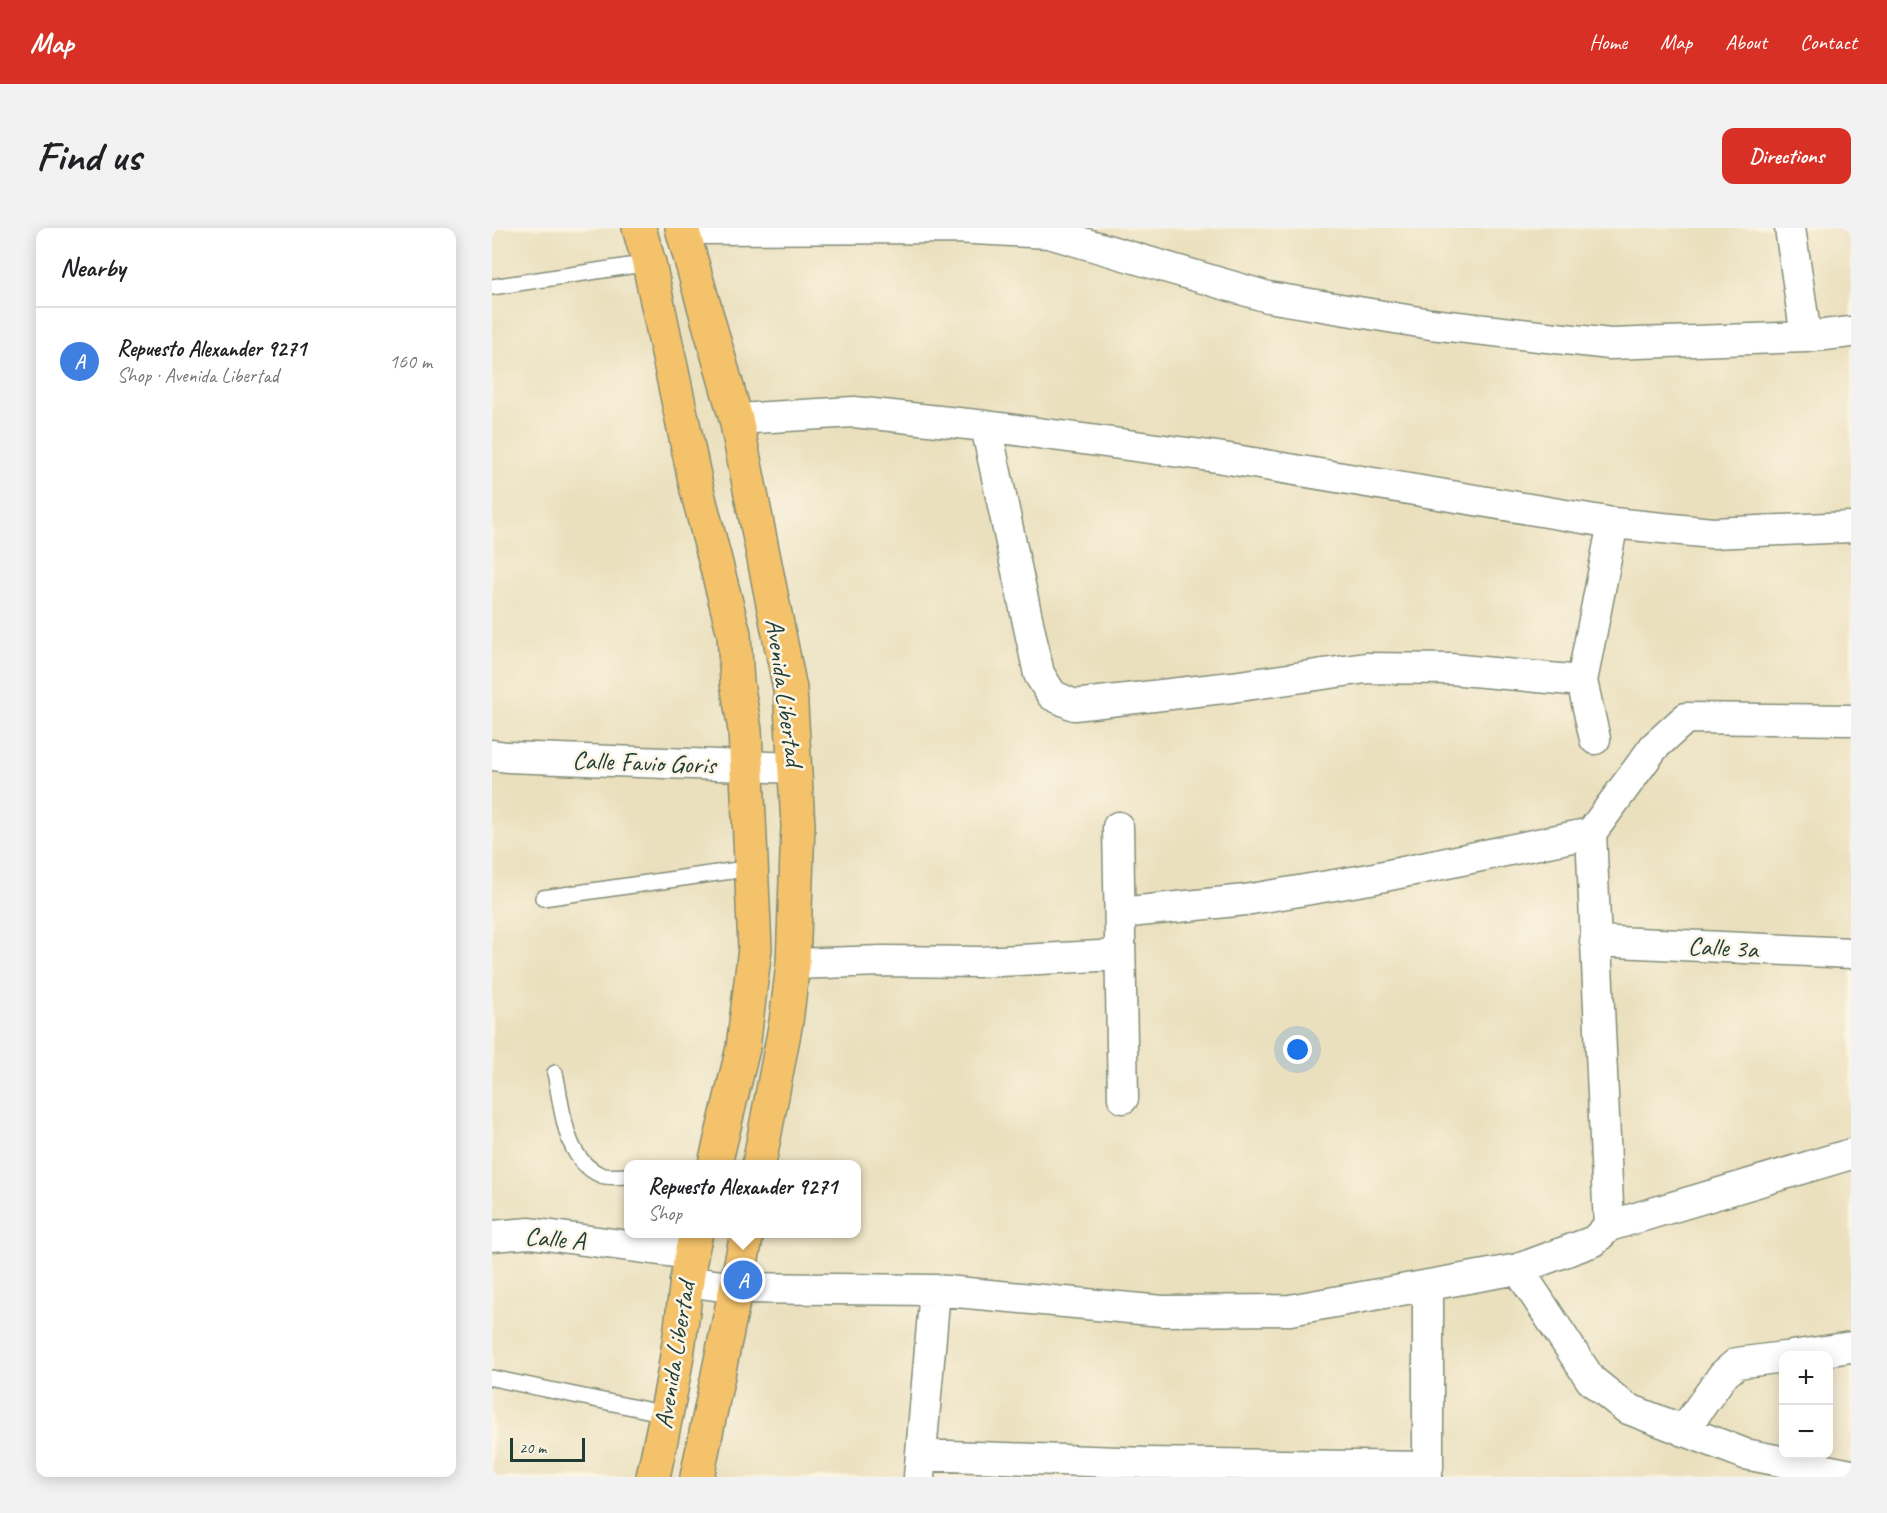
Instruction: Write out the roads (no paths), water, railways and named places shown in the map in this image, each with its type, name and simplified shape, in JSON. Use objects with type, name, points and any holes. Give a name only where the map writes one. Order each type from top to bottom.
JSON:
[{"type":"main road","name":"Avenida Libertad","points":[[639,228],[649,263],[697,490],[734,634],[737,683],[745,730],[755,948],[743,1048],[716,1160]]},
{"type":"main road","name":"Avenida Libertad","points":[[682,229],[736,419],[789,689],[796,768],[798,825],[793,964],[786,1022],[760,1160]]},
{"type":"main road","name":"Avenida Libertad","points":[[697,1477],[746,1238]]},
{"type":"main road","name":"Avenida Libertad","points":[[653,1477],[682,1319],[690,1256]]},
{"type":"street","points":[[682,229],[955,228],[1049,233],[1268,297],[1431,324],[1610,344],[1806,337],[1851,332]]},
{"type":"street","points":[[1790,228],[1806,337]]},
{"type":"street","points":[[736,419],[854,412],[986,426],[1217,457],[1613,523],[1712,533],[1851,527]]},
{"type":"street","points":[[986,426],[1039,674],[1052,695],[1074,705],[1232,687],[1366,668],[1450,669],[1582,681]]},
{"type":"street","points":[[1595,739],[1582,681],[1613,523]]},
{"type":"street","points":[[1851,720],[1686,718],[1654,747],[1591,832],[1609,1226],[1851,1154]]},
{"type":"street","name":"Calle Favio Goris","points":[[492,755],[796,768]]},
{"type":"street","points":[[1118,827],[1123,1098]]},
{"type":"street","points":[[1120,913],[1245,900],[1370,879],[1591,832]]},
{"type":"street","name":"Calle 3a","points":[[1595,941],[1851,953]]},
{"type":"street","points":[[793,964],[883,961],[978,962],[1120,955]]},
{"type":"street","name":"Calle A","points":[[492,1236],[530,1233],[690,1256],[737,1288],[935,1290],[1162,1311],[1290,1310],[1518,1269],[1594,1241],[1609,1226]]},
{"type":"street","points":[[1518,1269],[1591,1380],[1626,1408],[1745,1454],[1846,1475]]},
{"type":"street","points":[[935,1290],[920,1466],[1427,1472],[1428,1285]]},
{"type":"street","points":[[1825,1351],[1851,1347]]},
{"type":"street","points":[[1683,1431],[1723,1375],[1737,1363],[1779,1358]]},
{"type":"lane","points":[[492,287],[649,263]]},
{"type":"lane","points":[[543,898],[752,868]]},
{"type":"lane","points":[[555,1073],[570,1141],[579,1160],[603,1176],[624,1176]]},
{"type":"lane","points":[[492,1378],[666,1414]]},
{"type":"place","name":"Repuesto Alexander 9271","points":[[743,1280]]}]
